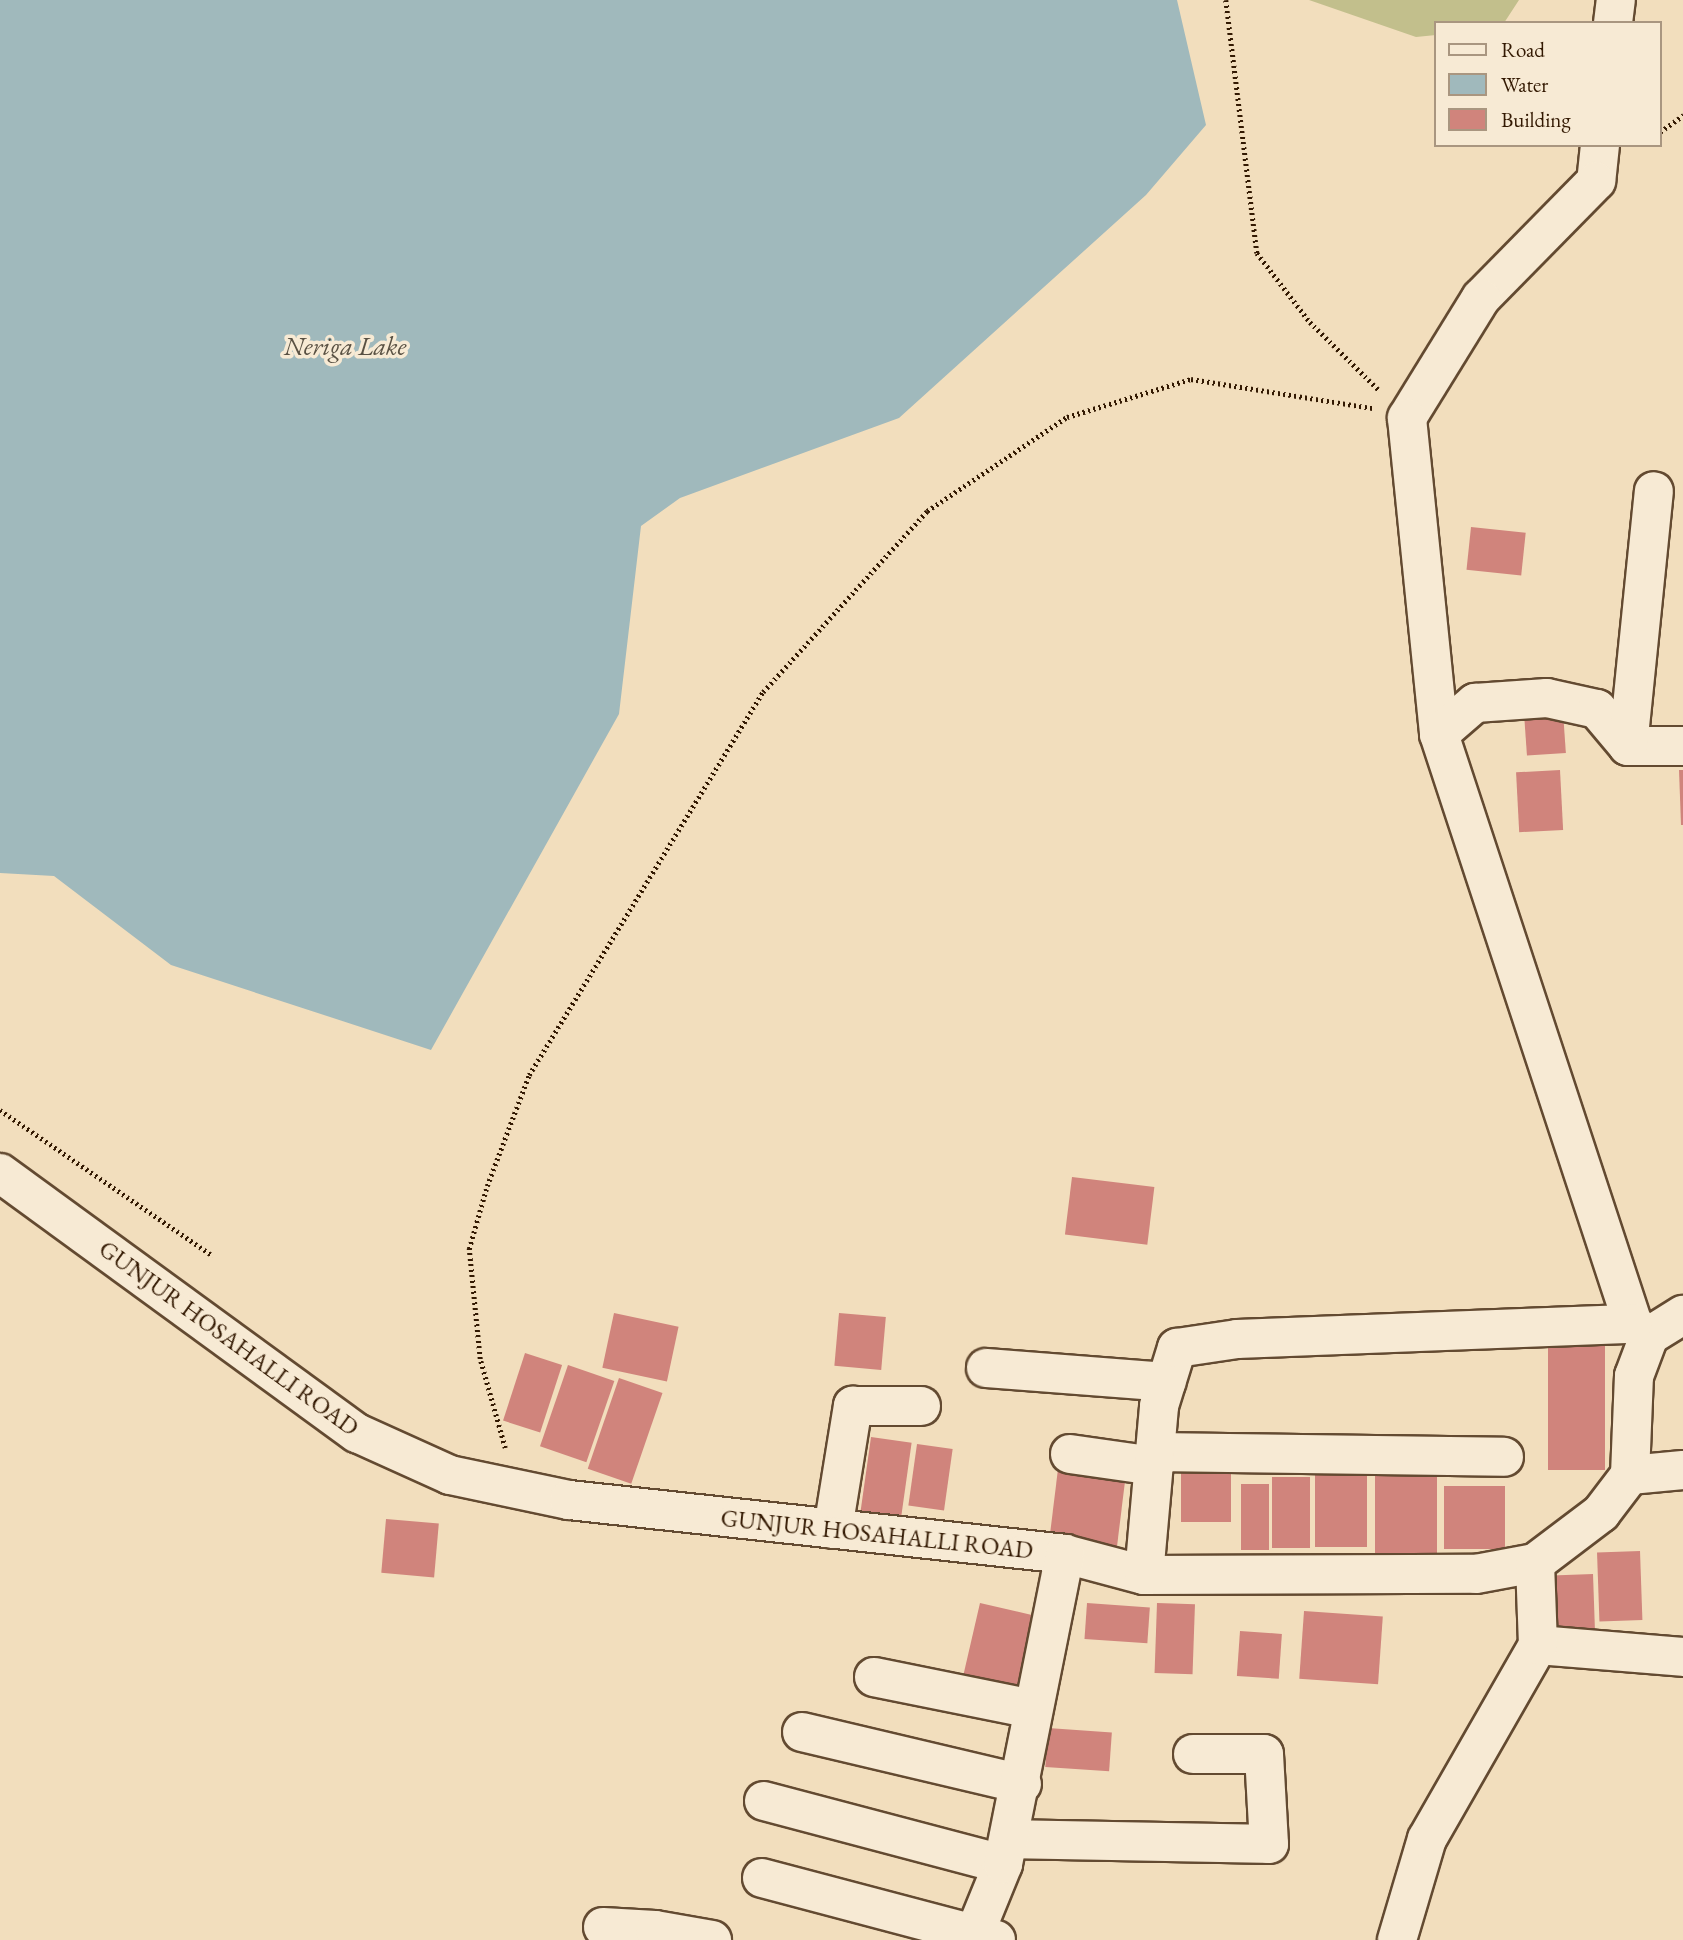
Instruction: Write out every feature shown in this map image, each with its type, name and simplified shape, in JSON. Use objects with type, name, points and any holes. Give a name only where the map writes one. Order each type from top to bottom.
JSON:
[{"type":"street","points":[[1613,21],[1616,0]]},
{"type":"street","points":[[1600,147],[1596,181],[1481,298],[1407,418],[1439,733],[1641,1330],[1634,1376],[1630,1475],[1683,1470]]},
{"type":"street","points":[[1628,746],[1654,491]]},
{"type":"street","points":[[1439,733],[1475,703],[1547,698],[1597,709],[1628,746]]},
{"type":"street","points":[[1628,746],[1683,746]]},
{"type":"street","name":"GUNJUR HOSAHALLI ROAD","points":[[0,1173],[357,1433],[450,1475],[569,1500],[1065,1554],[1144,1575],[1476,1574],[1535,1563],[1601,1513],[1630,1475]]},
{"type":"street","points":[[1144,1575],[1158,1406],[1178,1348],[1237,1339],[1641,1330],[1683,1315]]},
{"type":"street","points":[[986,1368],[1166,1382]]},
{"type":"street","points":[[834,1529],[853,1406],[920,1406]]},
{"type":"street","points":[[1070,1454],[1154,1459],[1504,1457]]},
{"type":"street","points":[[762,1878],[981,1938],[1022,1784],[1032,1709],[1065,1554]]},
{"type":"street","points":[[1397,1940],[1427,1839],[1538,1645],[1535,1563]]},
{"type":"street","points":[[1538,1645],[1683,1657]]},
{"type":"street","points":[[874,1678],[1032,1709]]},
{"type":"street","points":[[802,1732],[1022,1784]]},
{"type":"street","points":[[764,1801],[1006,1852],[1269,1844],[1264,1754],[1193,1754]]},
{"type":"street","points":[[603,1927],[655,1930],[712,1940]]},
{"type":"path","points":[[1226,0],[1257,253],[1310,323],[1407,418]]},
{"type":"path","points":[[1662,131],[1683,115]]},
{"type":"path","points":[[516,1489],[480,1359],[469,1249],[486,1186],[528,1074],[763,692],[927,511],[1067,417],[1191,379],[1360,404],[1407,418]]},
{"type":"path","points":[[0,1110],[213,1256]]},
{"type":"shaded area","points":[[1309,0],[1519,0],[1505,21],[1434,21],[1434,35],[1416,37]]},
{"type":"water","name":"Neriga Lake","points":[[0,0],[1177,0],[1206,125],[1146,195],[899,418],[680,498],[641,526],[619,714],[431,1050],[171,965],[54,876],[0,873]]},
{"type":"building","points":[[1471,527],[1526,533],[1521,576],[1467,570]]},
{"type":"building","points":[[1563,712],[1566,753],[1527,756],[1524,715]]},
{"type":"building","points":[[1560,770],[1563,830],[1519,832],[1516,772]]},
{"type":"building","points":[[1679,770],[1683,770],[1683,825],[1681,825]]},
{"type":"building","points":[[1072,1177],[1154,1187],[1147,1245],[1065,1235]]},
{"type":"building","points":[[614,1313],[679,1327],[667,1381],[602,1368]]},
{"type":"building","points":[[839,1313],[886,1317],[881,1370],[834,1366]]},
{"type":"building","points":[[1548,1342],[1605,1342],[1605,1470],[1548,1470]]},
{"type":"building","points":[[525,1353],[562,1365],[540,1433],[503,1421]]},
{"type":"building","points":[[568,1365],[614,1381],[586,1462],[540,1446]]},
{"type":"building","points":[[619,1378],[662,1393],[631,1484],[588,1469]]},
{"type":"building","points":[[871,1437],[912,1443],[901,1520],[860,1514]]},
{"type":"building","points":[[917,1444],[953,1449],[944,1510],[908,1505]]},
{"type":"building","points":[[1181,1464],[1231,1464],[1231,1522],[1181,1522]]},
{"type":"building","points":[[1058,1469],[1125,1477],[1117,1548],[1049,1539]]},
{"type":"building","points":[[1315,1470],[1367,1470],[1367,1547],[1315,1547]]},
{"type":"building","points":[[1375,1475],[1437,1475],[1437,1553],[1375,1553]]},
{"type":"building","points":[[1272,1477],[1310,1477],[1310,1548],[1272,1548]]},
{"type":"building","points":[[1241,1484],[1269,1484],[1269,1550],[1241,1550]]},
{"type":"building","points":[[1444,1486],[1505,1486],[1505,1549],[1444,1549]]},
{"type":"building","points":[[386,1519],[439,1524],[434,1577],[381,1573]]},
{"type":"building","points":[[1640,1551],[1642,1620],[1599,1621],[1597,1553]]},
{"type":"building","points":[[1593,1574],[1595,1633],[1547,1635],[1545,1576]]},
{"type":"building","points":[[980,1603],[1041,1617],[1023,1695],[962,1681]]},
{"type":"building","points":[[1087,1603],[1150,1607],[1147,1643],[1084,1639]]},
{"type":"building","points":[[1157,1603],[1195,1604],[1193,1674],[1155,1673]]},
{"type":"building","points":[[1304,1611],[1383,1617],[1378,1684],[1299,1679]]},
{"type":"building","points":[[1240,1631],[1282,1634],[1279,1679],[1237,1676]]},
{"type":"building","points":[[1048,1728],[1112,1732],[1109,1771],[1045,1767]]}]
